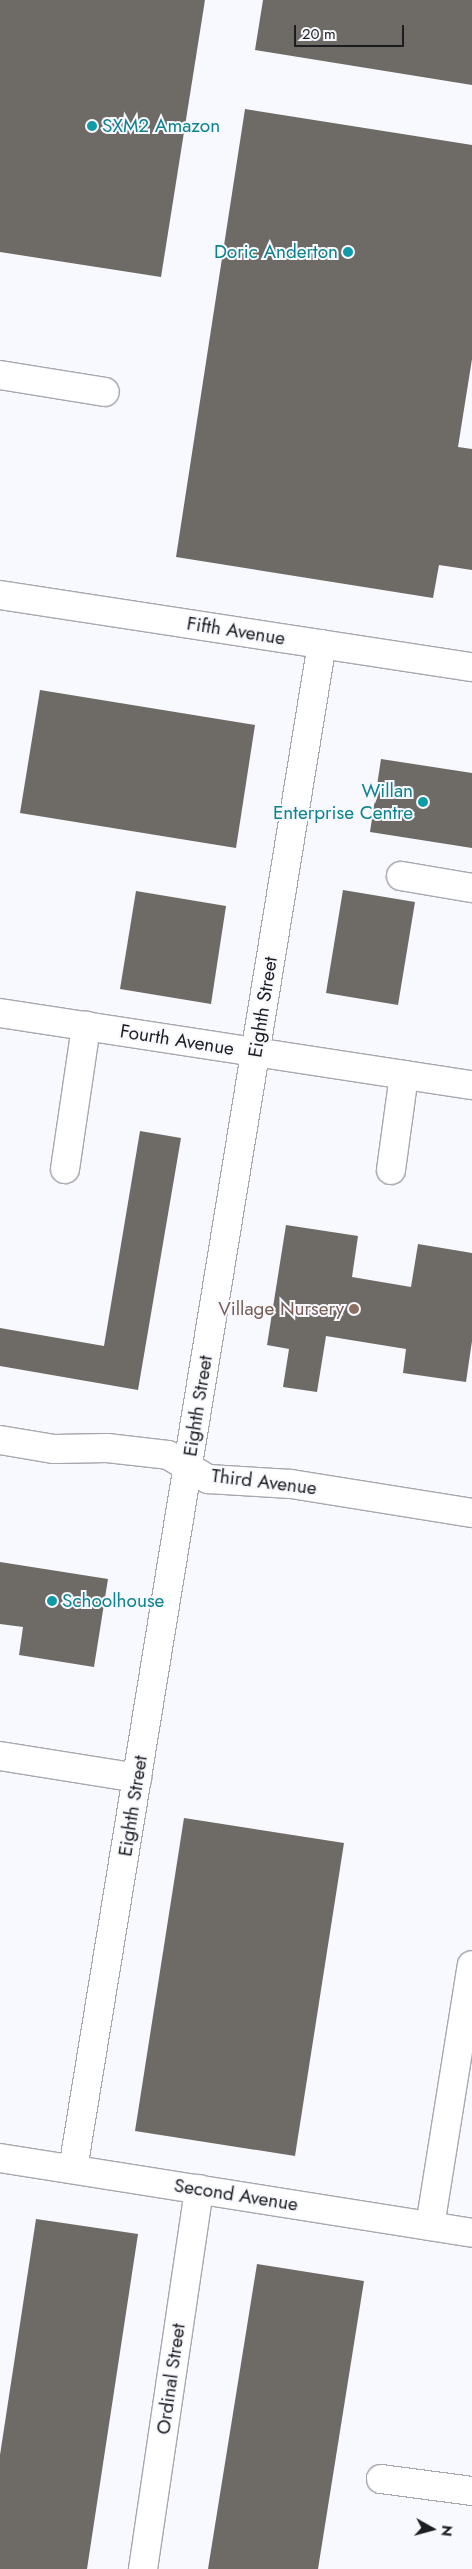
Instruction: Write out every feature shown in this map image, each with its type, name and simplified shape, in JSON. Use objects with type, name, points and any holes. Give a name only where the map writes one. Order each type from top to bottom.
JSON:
[{"type":"street","points":[[0,375],[105,392]]},
{"type":"street","name":"Fifth Avenue","points":[[0,595],[472,667]]},
{"type":"street","name":"Eighth Street","points":[[73,2169],[322,644]]},
{"type":"street","points":[[401,876],[472,888]]},
{"type":"street","name":"Fourth Avenue","points":[[0,1013],[472,1085]]},
{"type":"street","points":[[65,1169],[86,1026]]},
{"type":"street","points":[[390,1170],[404,1075]]},
{"type":"street","name":"Third Avenue","points":[[0,1440],[54,1448],[107,1448],[168,1456],[208,1478],[290,1484],[472,1513]]},
{"type":"street","points":[[0,1756],[137,1778]]},
{"type":"street","points":[[430,2226],[472,1965]]},
{"type":"street","name":"Second Avenue","points":[[0,2158],[472,2233]]},
{"type":"street","name":"Ordinal Street","points":[[143,2569],[199,2189]]},
{"type":"street","points":[[381,2478],[472,2492]]},
{"type":"building","name":"SXM2 Amazon","points":[[0,0],[205,0],[161,277],[0,252]]},
{"type":"building","points":[[263,0],[472,0],[472,85],[255,50]]},
{"type":"building","name":"Doric Anderton","points":[[245,109],[472,145],[472,359],[458,447],[472,449],[472,570],[439,565],[433,598],[176,557]]},
{"type":"building","points":[[40,690],[255,725],[236,848],[20,813]]},
{"type":"building","name":"Willan Enterprise Centre","points":[[381,759],[472,773],[472,848],[370,832]]},
{"type":"building","points":[[343,890],[415,902],[398,1005],[326,993]]},
{"type":"building","points":[[136,891],[226,906],[211,1004],[120,989]]},
{"type":"building","points":[[140,1131],[181,1138],[138,1390],[0,1366],[0,1328],[104,1346]]},
{"type":"building","points":[[286,1225],[358,1236],[352,1277],[411,1287],[418,1244],[472,1253],[472,1341],[466,1382],[403,1373],[406,1349],[326,1336],[317,1392],[283,1387],[289,1349],[267,1345]]},
{"type":"building","name":"Schoolhouse","points":[[0,1562],[108,1579],[94,1667],[19,1655],[23,1627],[0,1624]]},
{"type":"building","points":[[184,1818],[344,1843],[295,2156],[135,2131]]},
{"type":"building","points":[[36,2219],[138,2234],[87,2569],[0,2569],[0,2455]]},
{"type":"building","points":[[257,2264],[364,2281],[318,2569],[208,2569]]},
{"type":"place","name":"SXM2 Amazon","points":[[92,126]]},
{"type":"place","name":"Doric Anderton","points":[[348,252]]},
{"type":"place","name":"Willan Enterprise Centre","points":[[423,802]]},
{"type":"place","name":"Village Nursery","points":[[354,1309]]},
{"type":"place","name":"Schoolhouse","points":[[52,1601]]}]
